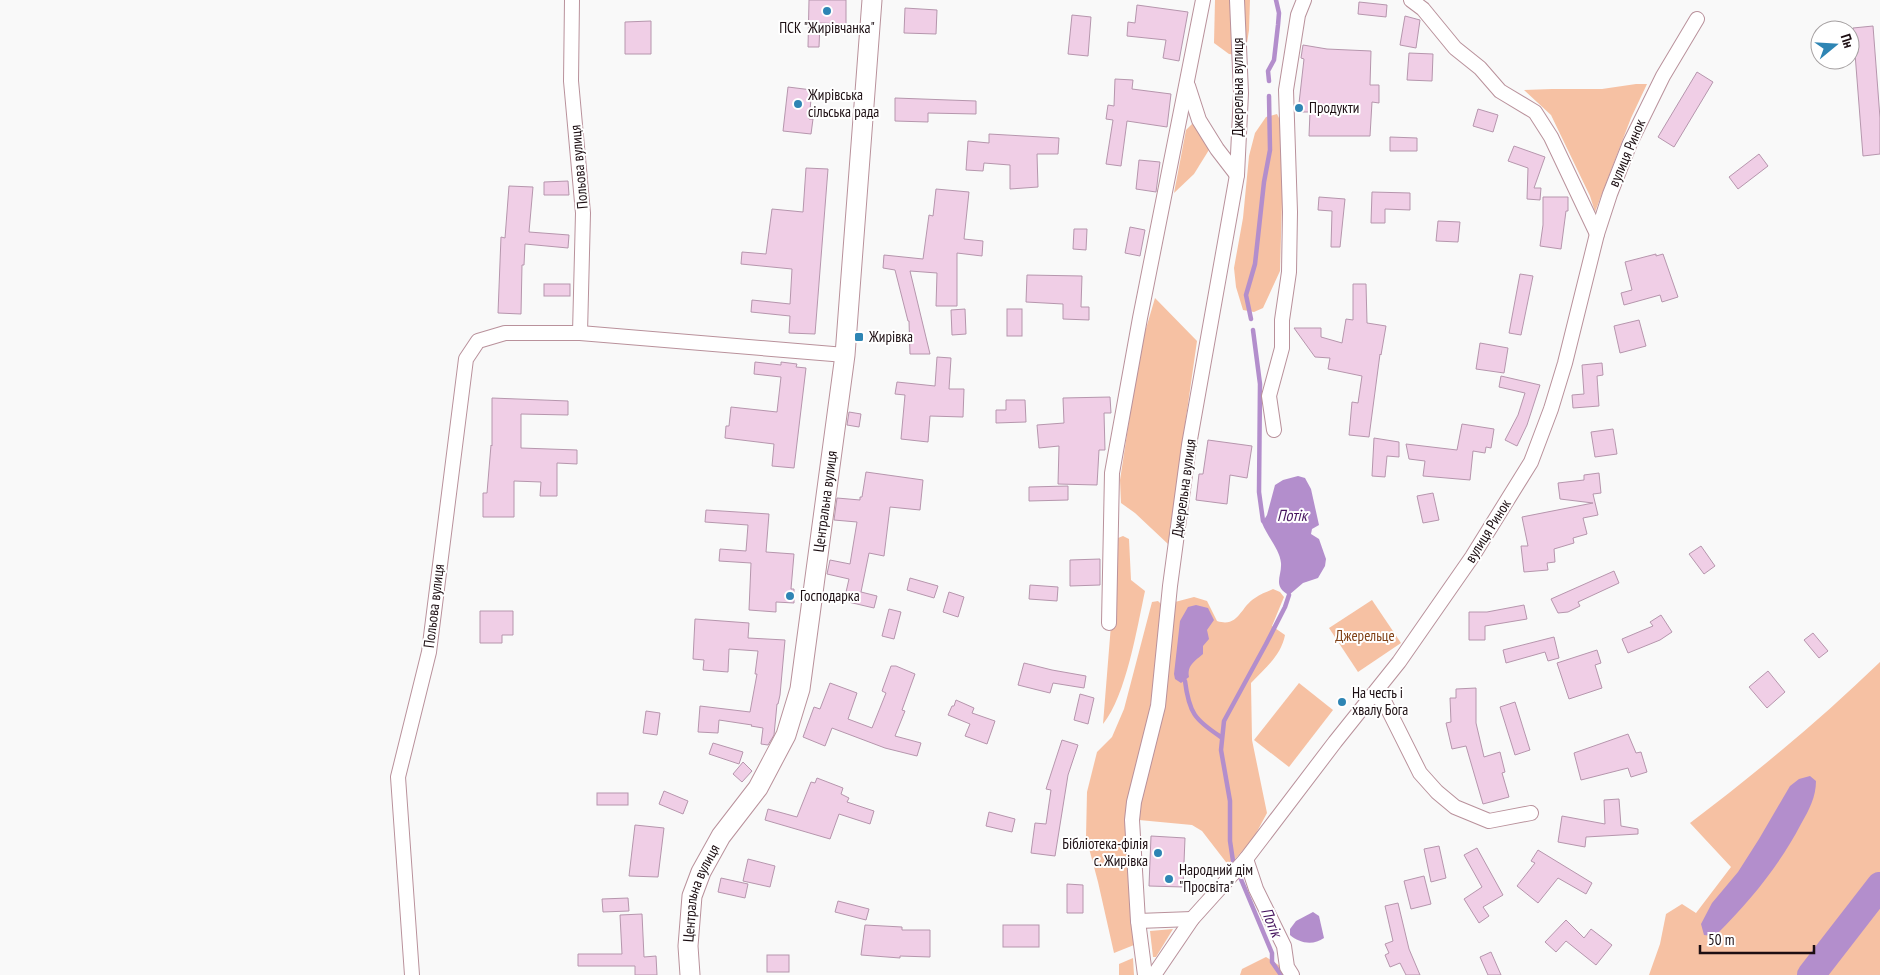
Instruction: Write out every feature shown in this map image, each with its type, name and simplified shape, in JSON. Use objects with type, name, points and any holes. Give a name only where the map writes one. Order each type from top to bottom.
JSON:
[{"type":"street","name":"Польова вулиця","points":[[572,0],[571,81],[584,213],[580,333]]},
{"type":"street","name":"Центральна вулиця","points":[[690,975],[688,946],[692,896],[701,872],[721,836],[758,788],[786,734],[800,689],[845,355],[872,0]]},
{"type":"street","points":[[1109,623],[1112,473],[1140,318],[1188,86],[1203,0]]},
{"type":"street","name":"Джерельна вулиця","points":[[1145,975],[1138,921],[1132,820],[1134,802],[1158,706],[1170,583],[1189,444],[1237,175],[1241,93],[1237,0]]},
{"type":"street","points":[[1274,430],[1269,396],[1282,348],[1282,320],[1289,272],[1290,212],[1286,90],[1298,15],[1304,0]]},
{"type":"street","points":[[1411,0],[1423,9],[1455,48],[1480,68],[1500,91],[1535,112],[1551,137],[1596,234]]},
{"type":"street","name":"вулиця Ринок","points":[[1154,975],[1192,919],[1246,859],[1335,742],[1374,695],[1472,557],[1531,462],[1551,409],[1565,363],[1596,234],[1610,194],[1630,143],[1663,76],[1697,19]]},
{"type":"street","points":[[1188,86],[1199,120],[1217,150],[1237,175]]},
{"type":"street","name":"Польова вулиця","points":[[412,975],[398,777],[429,652],[466,359],[478,341],[505,333],[580,333],[845,355]]},
{"type":"street","points":[[1374,695],[1385,704],[1420,773],[1436,792],[1455,807],[1489,821],[1531,814]]},
{"type":"street","points":[[1246,859],[1256,889],[1284,946],[1287,966],[1292,975]]},
{"type":"street","points":[[1138,921],[1192,919]]},
{"type":"green space","points":[[1215,0],[1250,0],[1249,30],[1245,56],[1229,54],[1214,43]]},
{"type":"green space","points":[[1647,84],[1631,118],[1595,212],[1590,196],[1551,115],[1524,90],[1602,89]]},
{"type":"green space","points":[[1277,114],[1281,122],[1283,168],[1280,271],[1263,308],[1254,312],[1243,310],[1236,287],[1234,268],[1243,218],[1249,156],[1255,133],[1266,117]]},
{"type":"green space","points":[[1193,123],[1200,128],[1212,145],[1194,174],[1174,193],[1186,130]]},
{"type":"green space","points":[[1155,298],[1197,341],[1168,544],[1135,513],[1121,503],[1120,480],[1140,349]]},
{"type":"green space","points":[[1123,536],[1129,539],[1131,580],[1145,591],[1130,661],[1118,697],[1103,724],[1118,538]]},
{"type":"green space","points":[[1273,589],[1280,592],[1284,597],[1272,626],[1285,635],[1276,655],[1251,683],[1252,740],[1267,813],[1253,839],[1229,866],[1202,831],[1192,825],[1139,820],[1141,797],[1165,698],[1175,602],[1194,597],[1207,601],[1217,621],[1230,622],[1239,616],[1255,598]]},
{"type":"green space","name":"Джерельце","points":[[1372,600],[1401,643],[1358,672],[1329,628]]},
{"type":"green space","points":[[1158,601],[1162,605],[1158,663],[1146,728],[1128,798],[1127,839],[1134,945],[1114,953],[1086,837],[1087,792],[1097,752],[1112,737],[1124,709],[1152,602]]},
{"type":"green space","points":[[1880,662],[1880,975],[1649,975],[1660,944],[1666,914],[1682,904],[1696,913],[1731,867],[1690,823],[1787,746]]},
{"type":"green space","points":[[1299,683],[1333,710],[1289,767],[1254,740]]},
{"type":"green space","points":[[1173,929],[1156,957],[1153,957],[1150,931]]},
{"type":"green space","points":[[1266,957],[1280,966],[1285,975],[1240,975],[1242,969]]},
{"type":"green space","points":[[1133,958],[1134,975],[1119,975],[1119,964]]},
{"type":"water","name":"Потік","points":[[1298,476],[1305,478],[1311,489],[1319,525],[1312,529],[1311,534],[1319,539],[1326,559],[1325,566],[1318,578],[1303,583],[1289,595],[1284,592],[1279,584],[1280,558],[1262,523],[1267,515],[1275,485],[1283,480]]},
{"type":"water","points":[[1196,605],[1208,608],[1214,620],[1207,630],[1209,639],[1203,646],[1203,654],[1190,666],[1189,677],[1181,683],[1175,679],[1174,674],[1180,621],[1188,607]]},
{"type":"water","points":[[1810,776],[1816,781],[1816,787],[1807,814],[1773,869],[1741,909],[1717,934],[1712,936],[1704,935],[1701,924],[1712,903],[1738,872],[1790,786],[1799,779]]},
{"type":"water","points":[[1313,912],[1319,916],[1324,938],[1311,943],[1298,940],[1290,935],[1290,929],[1296,921]]},
{"type":"building","name":"ПСК \"Жирівчанка\"","points":[[809,0],[846,0],[846,24],[820,23],[819,47],[808,47]]},
{"type":"building","points":[[1359,2],[1387,5],[1386,17],[1358,14]]},
{"type":"building","points":[[1137,5],[1188,12],[1179,61],[1163,58],[1166,40],[1127,36],[1128,22],[1135,23]]},
{"type":"building","points":[[905,8],[937,10],[936,34],[904,33]]},
{"type":"building","points":[[1072,15],[1091,17],[1088,56],[1068,54]]},
{"type":"building","points":[[1405,16],[1420,20],[1416,48],[1400,45]]},
{"type":"building","points":[[651,21],[651,54],[625,54],[625,22]]},
{"type":"building","points":[[1873,26],[1880,118],[1880,154],[1863,156],[1856,70],[1860,70],[1860,27]]},
{"type":"building","points":[[1303,45],[1327,49],[1371,51],[1370,85],[1379,85],[1379,103],[1372,102],[1370,136],[1309,136],[1310,112],[1298,112],[1304,59],[1301,58]]},
{"type":"building","points":[[1409,53],[1433,54],[1432,81],[1407,80]]},
{"type":"building","points":[[1697,72],[1713,82],[1674,147],[1658,137]]},
{"type":"building","points":[[1115,79],[1133,80],[1132,89],[1171,94],[1167,127],[1127,121],[1121,166],[1106,164],[1113,120],[1106,119],[1108,105],[1114,106]]},
{"type":"building","name":"Жирівська сільська рада","points":[[788,87],[812,90],[809,119],[813,119],[811,134],[783,131]]},
{"type":"building","points":[[895,98],[976,101],[976,114],[928,113],[928,122],[895,121]]},
{"type":"building","points":[[1478,109],[1498,115],[1493,132],[1473,126]]},
{"type":"building","points":[[989,134],[1059,138],[1058,154],[1037,154],[1038,187],[1010,189],[1010,165],[984,163],[983,171],[966,170],[968,141],[989,143]]},
{"type":"building","points":[[1390,137],[1417,138],[1417,151],[1390,151]]},
{"type":"building","points":[[1514,146],[1545,157],[1534,188],[1541,188],[1540,200],[1527,199],[1528,168],[1508,161]]},
{"type":"building","points":[[1759,154],[1768,166],[1738,189],[1729,177]]},
{"type":"building","points":[[1139,160],[1160,162],[1156,192],[1136,189]]},
{"type":"building","points":[[806,168],[828,169],[815,334],[789,333],[790,316],[751,312],[752,300],[790,304],[792,269],[741,264],[742,252],[766,254],[772,209],[803,212]]},
{"type":"building","points":[[568,181],[569,195],[544,195],[544,182]]},
{"type":"building","points":[[509,186],[533,187],[529,232],[569,235],[568,248],[525,244],[524,265],[522,265],[521,314],[498,313],[501,237],[505,238]]},
{"type":"building","points":[[936,189],[969,192],[964,239],[983,241],[982,256],[957,253],[957,306],[936,306],[937,273],[910,271],[930,354],[910,354],[909,321],[895,270],[883,268],[884,255],[923,259],[929,215],[933,216]]},
{"type":"building","points":[[1372,192],[1410,193],[1410,210],[1385,209],[1385,223],[1371,223]]},
{"type":"building","points":[[1319,197],[1345,199],[1340,247],[1331,247],[1332,211],[1318,210]]},
{"type":"building","points":[[1543,197],[1568,197],[1568,211],[1566,211],[1561,249],[1540,246],[1543,225]]},
{"type":"building","points":[[1438,221],[1460,222],[1458,242],[1436,241]]},
{"type":"building","points":[[1130,227],[1145,230],[1140,256],[1125,253]]},
{"type":"building","points":[[1074,229],[1087,229],[1086,250],[1073,249]]},
{"type":"building","points":[[1656,254],[1656,256],[1663,254],[1678,297],[1662,302],[1660,295],[1624,305],[1621,293],[1632,290],[1625,262]]},
{"type":"building","points":[[1520,274],[1533,276],[1521,335],[1509,333]]},
{"type":"building","points":[[1027,275],[1082,276],[1081,307],[1089,307],[1089,320],[1063,319],[1063,304],[1026,302]]},
{"type":"building","points":[[544,284],[570,284],[570,296],[544,296]]},
{"type":"building","points":[[1353,284],[1366,284],[1367,323],[1386,326],[1380,354],[1369,437],[1349,435],[1352,402],[1358,403],[1362,376],[1328,369],[1330,358],[1315,357],[1294,328],[1321,328],[1321,337],[1342,343],[1346,319],[1353,320]]},
{"type":"building","points":[[965,309],[966,334],[952,335],[951,310]]},
{"type":"building","points":[[1007,309],[1022,309],[1022,336],[1007,336]]},
{"type":"building","points":[[1639,320],[1646,346],[1620,353],[1614,326]]},
{"type":"building","points":[[1480,343],[1508,348],[1504,373],[1476,369]]},
{"type":"building","points":[[937,357],[951,358],[949,389],[964,389],[963,417],[930,416],[928,442],[901,439],[905,395],[895,394],[897,382],[935,386]]},
{"type":"building","points":[[755,362],[781,365],[781,362],[797,364],[796,367],[806,368],[794,468],[772,466],[774,444],[725,438],[726,426],[729,426],[731,407],[777,412],[781,377],[754,374]]},
{"type":"building","points":[[1602,363],[1603,375],[1597,376],[1599,406],[1573,408],[1572,395],[1584,394],[1582,365]]},
{"type":"building","points":[[1501,376],[1540,385],[1527,425],[1517,446],[1505,440],[1518,415],[1525,393],[1499,387]]},
{"type":"building","points":[[1110,397],[1111,413],[1104,413],[1105,450],[1099,450],[1097,485],[1058,484],[1059,446],[1039,448],[1037,425],[1064,423],[1063,398]]},
{"type":"building","points":[[492,398],[568,401],[568,415],[521,414],[521,448],[577,450],[577,464],[557,463],[557,496],[540,496],[541,482],[514,481],[514,517],[483,517],[483,493],[487,493],[492,446]]},
{"type":"building","points":[[1006,400],[1025,400],[1026,422],[996,423],[996,410],[1006,410]]},
{"type":"building","points":[[849,412],[861,414],[859,427],[847,425]]},
{"type":"building","points":[[1462,424],[1494,429],[1491,448],[1486,447],[1485,453],[1473,451],[1470,480],[1423,476],[1425,461],[1409,459],[1406,444],[1457,450]]},
{"type":"building","points":[[1613,429],[1617,454],[1595,457],[1591,432]]},
{"type":"building","points":[[1374,438],[1399,442],[1399,457],[1387,456],[1385,477],[1372,476]]},
{"type":"building","points":[[1208,440],[1252,446],[1247,478],[1230,475],[1227,504],[1196,500],[1199,474],[1203,474]]},
{"type":"building","points":[[866,472],[923,480],[920,510],[890,507],[884,556],[869,553],[861,592],[877,596],[874,608],[844,601],[849,579],[827,574],[830,560],[850,564],[857,522],[834,520],[837,498],[860,500]]},
{"type":"building","points":[[1599,473],[1601,493],[1593,494],[1598,515],[1583,518],[1587,534],[1573,538],[1574,543],[1554,549],[1555,562],[1547,563],[1548,570],[1524,572],[1521,546],[1528,546],[1522,517],[1593,503],[1560,499],[1558,483],[1584,480],[1584,475]]},
{"type":"building","points":[[1068,486],[1068,500],[1029,501],[1029,487]]},
{"type":"building","points":[[1433,493],[1439,520],[1423,523],[1417,496]]},
{"type":"building","points":[[706,510],[769,514],[766,552],[794,554],[791,589],[794,589],[794,603],[776,602],[776,612],[749,610],[751,563],[719,561],[720,549],[746,551],[748,525],[705,522]]},
{"type":"building","points":[[1701,546],[1715,566],[1704,574],[1689,554]]},
{"type":"building","points":[[1100,559],[1100,585],[1070,586],[1070,560]]},
{"type":"building","points":[[1614,571],[1619,583],[1578,602],[1580,606],[1568,612],[1558,613],[1551,599]]},
{"type":"building","points":[[910,578],[938,586],[934,598],[907,590]]},
{"type":"building","points":[[1030,585],[1058,587],[1057,601],[1029,599]]},
{"type":"building","points":[[949,592],[964,597],[958,617],[943,612]]},
{"type":"building","points":[[1524,605],[1527,619],[1485,626],[1485,640],[1469,640],[1469,612],[1487,612]]},
{"type":"building","points":[[889,609],[901,612],[894,639],[882,636]]},
{"type":"building","points":[[480,611],[513,611],[513,635],[502,635],[502,643],[480,643]]},
{"type":"building","points":[[1661,615],[1672,632],[1660,640],[1628,653],[1622,639],[1653,626],[1650,622]]},
{"type":"building","points":[[695,619],[749,623],[748,638],[785,640],[774,735],[768,745],[761,744],[763,728],[752,725],[719,720],[718,733],[698,732],[700,706],[750,712],[757,674],[755,674],[758,651],[729,649],[728,672],[703,670],[704,660],[693,659]]},
{"type":"building","points":[[1813,633],[1828,651],[1819,658],[1804,640]]},
{"type":"building","points":[[1554,637],[1559,658],[1548,661],[1545,652],[1506,663],[1503,650]]},
{"type":"building","points":[[1597,650],[1601,663],[1595,665],[1602,688],[1569,699],[1557,663]]},
{"type":"building","points":[[1024,663],[1086,676],[1084,688],[1053,683],[1050,693],[1018,685]]},
{"type":"building","points":[[891,666],[896,666],[915,674],[902,710],[905,711],[895,736],[921,743],[917,756],[885,748],[832,728],[825,746],[803,737],[814,707],[820,709],[830,683],[857,693],[848,719],[872,728],[886,693],[882,691]]},
{"type":"building","points":[[1768,671],[1785,692],[1767,708],[1749,687]]},
{"type":"building","points":[[1476,688],[1476,723],[1484,757],[1500,752],[1505,772],[1502,773],[1509,797],[1483,804],[1466,746],[1452,749],[1446,723],[1451,722],[1450,698],[1456,698],[1456,689]]},
{"type":"building","points":[[1080,694],[1094,698],[1088,724],[1074,720]]},
{"type":"building","points":[[956,700],[974,708],[972,713],[995,721],[987,744],[965,736],[970,724],[948,715]]},
{"type":"building","points":[[1515,702],[1530,750],[1515,755],[1500,707]]},
{"type":"building","points":[[646,711],[660,713],[657,735],[643,733]]},
{"type":"building","points":[[1628,734],[1636,753],[1641,752],[1647,772],[1631,777],[1628,768],[1581,780],[1574,753]]},
{"type":"building","points":[[1062,740],[1078,745],[1068,775],[1055,856],[1031,853],[1035,823],[1046,824],[1051,790],[1046,789]]},
{"type":"building","points":[[713,743],[743,752],[739,764],[709,754]]},
{"type":"building","points":[[743,762],[752,771],[742,782],[733,774]]},
{"type":"building","points":[[817,778],[843,788],[841,794],[849,798],[847,802],[874,811],[870,824],[839,814],[830,839],[765,820],[768,809],[797,817],[811,782],[815,783]]},
{"type":"building","points":[[664,791],[688,801],[683,814],[659,804]]},
{"type":"building","points":[[597,793],[628,793],[628,805],[597,805]]},
{"type":"building","points":[[1619,799],[1621,826],[1638,829],[1638,834],[1586,837],[1585,847],[1558,842],[1562,816],[1605,824],[1604,800]]},
{"type":"building","points":[[989,812],[1015,819],[1012,832],[986,826]]},
{"type":"building","points":[[635,825],[664,828],[658,877],[629,876]]},
{"type":"building","points":[[1151,836],[1185,838],[1183,887],[1149,886]]},
{"type":"building","points":[[1439,846],[1446,878],[1431,882],[1424,849]]},
{"type":"building","points":[[1477,848],[1503,895],[1483,907],[1489,916],[1479,923],[1464,899],[1482,887],[1464,855]]},
{"type":"building","points":[[1538,850],[1592,883],[1586,894],[1558,878],[1538,903],[1517,886],[1535,863],[1531,861]]},
{"type":"building","points":[[748,859],[775,866],[770,887],[743,881]]},
{"type":"building","points":[[1424,876],[1431,904],[1411,909],[1404,881]]},
{"type":"building","points":[[721,878],[748,884],[745,898],[718,892]]},
{"type":"building","points":[[1067,884],[1083,885],[1083,913],[1067,913]]},
{"type":"building","points":[[628,898],[629,911],[603,912],[602,899]]},
{"type":"building","points":[[838,901],[869,909],[866,920],[835,912]]},
{"type":"building","points":[[1398,903],[1409,949],[1420,975],[1406,975],[1400,963],[1390,967],[1385,955],[1389,953],[1385,944],[1393,941],[1385,906]]},
{"type":"building","points":[[642,914],[644,957],[656,956],[657,975],[635,975],[635,966],[578,966],[578,954],[622,954],[620,915]]},
{"type":"building","points":[[1566,920],[1584,938],[1591,929],[1612,945],[1596,965],[1566,941],[1556,952],[1545,942]]},
{"type":"building","points":[[865,925],[902,927],[902,930],[930,930],[930,957],[900,956],[900,958],[861,955]]},
{"type":"building","points":[[1003,925],[1039,925],[1039,947],[1003,947]]},
{"type":"building","points":[[1491,952],[1501,975],[1488,975],[1480,957]]},
{"type":"building","points":[[767,955],[789,955],[789,972],[767,972]]},
{"type":"waterway","points":[[1269,81],[1268,71],[1274,60],[1278,25],[1279,13],[1276,0]]},
{"type":"waterway","points":[[1251,319],[1246,295],[1255,264],[1264,182],[1270,150],[1269,96]]},
{"type":"waterway","points":[[1253,330],[1260,384],[1259,492],[1263,521]]},
{"type":"waterway","name":"Потік","points":[[1233,861],[1230,841],[1230,801],[1221,750],[1224,721],[1266,644],[1289,595]]},
{"type":"waterway","points":[[1185,681],[1191,708],[1195,715],[1205,726],[1221,737]]},
{"type":"waterway","name":"Потік","points":[[1240,877],[1272,953],[1272,962],[1281,975]]},
{"type":"waterway","points":[[1811,975],[1880,886]]},
{"type":"place","name":"ПСК \"Жирівчанка\"","points":[[827,11]]},
{"type":"place","name":"Жирівська сільська рада","points":[[798,104]]},
{"type":"place","name":"Продукти","points":[[1299,108]]},
{"type":"place","name":"Жирівка","points":[[859,337]]},
{"type":"place","name":"Господарка","points":[[790,596]]},
{"type":"place","name":"На честь і хвалу Бога","points":[[1342,702]]},
{"type":"place","name":"Бібліотека-філія с. Жирівка","points":[[1158,853]]},
{"type":"place","name":"Народний дім \"Просвіта\"","points":[[1169,879]]}]
